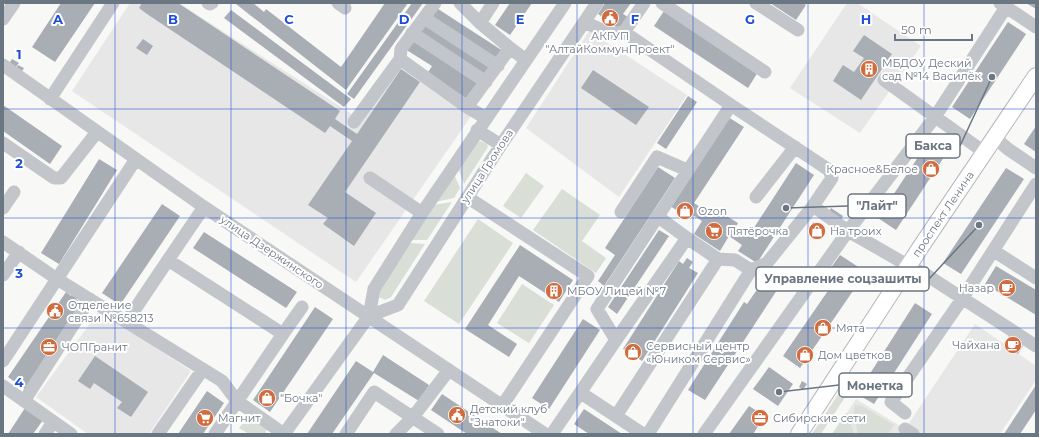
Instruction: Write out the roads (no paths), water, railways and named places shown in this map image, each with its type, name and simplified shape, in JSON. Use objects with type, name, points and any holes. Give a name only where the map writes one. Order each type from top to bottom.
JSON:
[{"type":"main road","name":"проспект Ленина","points":[[799,434],[908,266],[1036,76]]},
{"type":"street","points":[[3,19],[14,3]]},
{"type":"street","points":[[50,99],[113,3]]},
{"type":"street","points":[[208,3],[212,3]]},
{"type":"street","points":[[354,122],[400,59],[401,49],[435,3]]},
{"type":"street","points":[[460,3],[480,23],[526,60]]},
{"type":"street","points":[[480,23],[493,3]]},
{"type":"street","points":[[3,242],[57,279],[222,381],[238,402],[284,434],[369,316],[374,289],[477,130],[565,3]]},
{"type":"street","name":"улица Громова","points":[[369,316],[398,305],[500,145],[597,3]]},
{"type":"street","points":[[624,32],[644,3]]},
{"type":"street","points":[[662,3],[765,72]]},
{"type":"street","points":[[756,3],[798,30]]},
{"type":"street","points":[[704,434],[848,231],[935,117],[1003,5],[1036,27]]},
{"type":"street","points":[[424,18],[498,66]]},
{"type":"street","points":[[584,22],[611,34],[624,32],[829,170],[832,178],[813,206],[767,263],[751,270],[648,434]]},
{"type":"street","points":[[412,33],[486,82]]},
{"type":"street","points":[[467,107],[510,48]]},
{"type":"street","points":[[400,59],[467,107],[486,118]]},
{"type":"street","name":"улица Дзержинского","points":[[3,65],[204,207],[545,434]]},
{"type":"street","points":[[884,80],[984,152]]},
{"type":"street","points":[[616,340],[597,309],[731,105]]},
{"type":"street","points":[[477,130],[500,145]]},
{"type":"street","points":[[3,144],[54,178],[61,178],[97,132]]},
{"type":"street","points":[[995,138],[1008,149],[1036,168]]},
{"type":"street","points":[[756,197],[795,147]]},
{"type":"street","points":[[621,212],[657,157],[687,170]]},
{"type":"street","points":[[3,361],[136,159]]},
{"type":"street","points":[[370,178],[422,213]]},
{"type":"street","points":[[905,413],[891,402],[994,251],[1036,184]]},
{"type":"street","points":[[3,208],[14,192]]},
{"type":"street","points":[[468,197],[588,276],[502,406]]},
{"type":"street","points":[[813,206],[848,231],[928,276],[1036,346]]},
{"type":"street","points":[[127,321],[204,207]]},
{"type":"street","points":[[657,216],[718,259],[735,260],[751,270]]},
{"type":"street","points":[[552,434],[687,238]]},
{"type":"street","points":[[994,251],[1036,278]]},
{"type":"street","points":[[3,275],[19,252]]},
{"type":"street","points":[[616,416],[718,259]]},
{"type":"street","points":[[168,260],[283,334]]},
{"type":"street","points":[[24,401],[90,299]]},
{"type":"street","points":[[219,433],[302,307]]},
{"type":"street","points":[[158,434],[202,369]]},
{"type":"street","points":[[396,434],[413,417],[449,370]]},
{"type":"street","points":[[3,386],[70,434]]},
{"type":"street","points":[[346,434],[374,392],[438,434]]},
{"type":"street","points":[[581,393],[643,434]]},
{"type":"street","points":[[45,434],[53,422]]},
{"type":"place","name":"АКГУП \"АлтайКоммунПроект\"","points":[[610,18]]},
{"type":"place","name":"МБДОУ Деский сад №14 Василёк","points":[[869,69]]},
{"type":"place","name":"Бакса","points":[[992,77]]},
{"type":"place","name":"Красное&Белое","points":[[931,169]]},
{"type":"place","name":"\"Лайт\"","points":[[786,208]]},
{"type":"place","name":"Ozon","points":[[685,211]]},
{"type":"place","name":"Управление соцзашиты","points":[[979,225]]},
{"type":"place","name":"Пятёрочка","points":[[714,231]]},
{"type":"place","name":"На троих","points":[[817,231]]},
{"type":"place","name":"Назар","points":[[1007,288]]},
{"type":"place","name":"МБОУ Лицей №7","points":[[554,291]]},
{"type":"place","name":"Отделение связи №658213","points":[[55,311]]},
{"type":"place","name":"Мята","points":[[823,328]]},
{"type":"place","name":"Чайхана","points":[[1013,345]]},
{"type":"place","name":"ЧОПГранит","points":[[49,347]]},
{"type":"place","name":"Сервисный центр «Юником Сервис»","points":[[633,352]]},
{"type":"place","name":"Дом цветков","points":[[805,355]]},
{"type":"place","name":"Монетка","points":[[779,392]]},
{"type":"place","name":"\"Бочка\"","points":[[267,398]]},
{"type":"place","name":"Детский клуб \"Знатоки\"","points":[[457,415]]},
{"type":"place","name":"Магнит","points":[[205,418]]},
{"type":"place","name":"Сибирские сети","points":[[760,418]]}]
